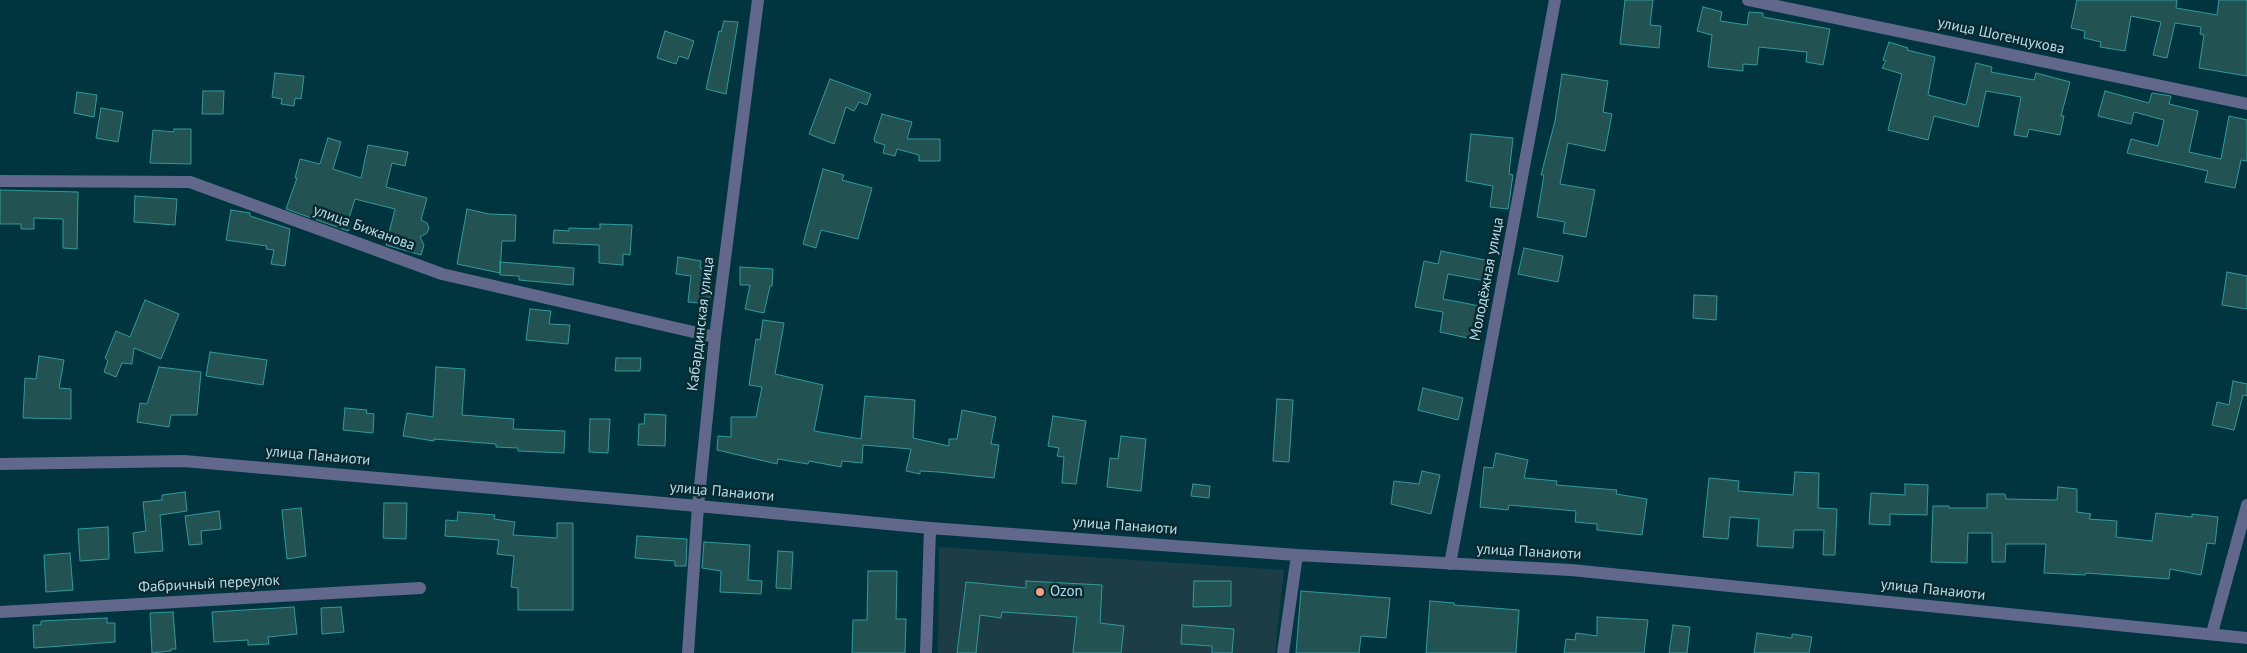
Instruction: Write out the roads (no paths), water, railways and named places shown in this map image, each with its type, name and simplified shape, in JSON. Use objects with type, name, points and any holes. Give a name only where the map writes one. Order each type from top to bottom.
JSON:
[{"type":"street","name":"Кабардинская улица","points":[[688,653],[698,506],[715,336],[758,0]]},
{"type":"street","name":"Молодёжная улица","points":[[1450,564],[1555,0]]},
{"type":"street","name":"улица Шогенцукова","points":[[1748,0],[2247,104]]},
{"type":"street","name":"улица Бижанова","points":[[0,181],[190,182],[442,274],[715,336]]},
{"type":"street","name":"улица Панаиоти","points":[[0,464],[184,461],[930,528],[1298,555],[1571,570],[2247,638]]},
{"type":"street","points":[[2212,633],[2247,505]]},
{"type":"street","points":[[926,653],[930,528]]},
{"type":"street","points":[[1283,653],[1298,555]]},
{"type":"street","name":"Фабричный переулок","points":[[0,612],[420,588]]},
{"type":"place","name":"Ozon","points":[[1040,592]]}]
